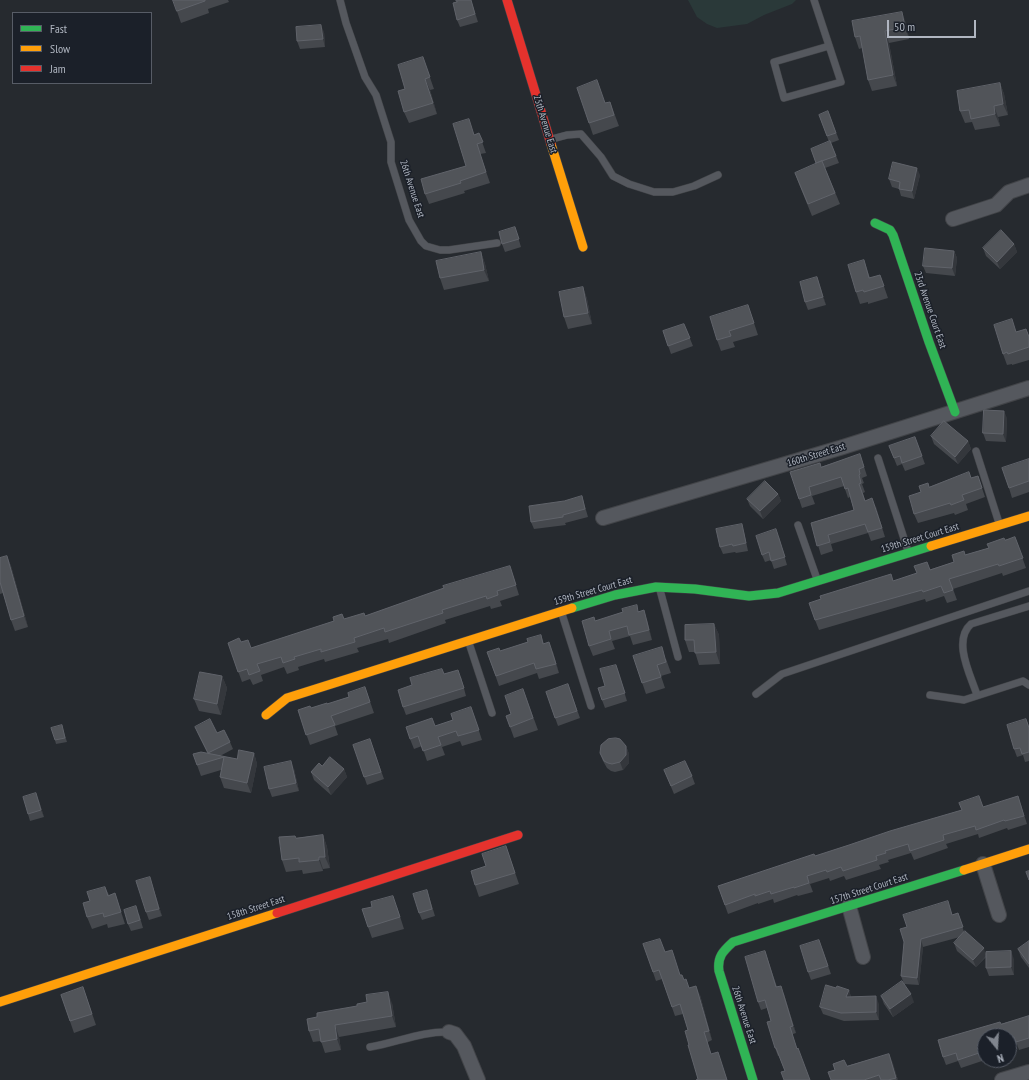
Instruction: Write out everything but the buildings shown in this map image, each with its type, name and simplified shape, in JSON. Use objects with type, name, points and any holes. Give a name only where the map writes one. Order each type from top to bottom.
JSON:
[{"type":"street","name":"25th Avenue East","points":[[507,0],[582,247]]},
{"type":"street","points":[[953,219],[996,205],[1009,192],[1029,185]]},
{"type":"street","name":"23rd Avenue Court East","points":[[875,223],[890,230],[893,235],[929,342],[955,412]]},
{"type":"street","name":"160th Street East","points":[[603,518],[843,447],[1029,388]]},
{"type":"street","name":"159th Street Court East","points":[[266,715],[287,698],[615,595],[659,587],[749,596],[778,593],[818,582],[1029,516]]},
{"type":"street","name":"158th Street East","points":[[0,1002],[518,835]]},
{"type":"street","name":"157th Street Court East","points":[[720,956],[722,951],[733,942],[1029,849]]},
{"type":"street","points":[[983,864],[999,915]]},
{"type":"street","points":[[849,906],[863,957]]},
{"type":"street","name":"26th Avenue East","points":[[720,956],[717,967],[754,1080]]},
{"type":"street","points":[[449,1032],[455,1034],[464,1046],[478,1080]]},
{"type":"street","points":[[1002,1080],[1029,1072]]},
{"type":"lane","name":"26th Avenue East","points":[[340,0],[348,30],[365,77],[376,95],[391,142],[391,162],[409,220],[421,241],[426,246],[440,250],[497,243]]},
{"type":"lane","points":[[814,0],[829,46],[840,82],[784,98],[774,62],[829,46]]},
{"type":"lane","points":[[550,140],[567,135],[581,134],[601,157],[613,176],[629,184],[654,192],[673,192],[694,186],[718,175]]},
{"type":"lane","points":[[976,451],[1000,525]]},
{"type":"lane","points":[[878,458],[909,553]]},
{"type":"lane","points":[[798,525],[818,582]]},
{"type":"lane","points":[[659,587],[678,657]]},
{"type":"lane","points":[[756,694],[782,674],[1029,591]]},
{"type":"lane","points":[[977,695],[963,655],[963,635],[971,624],[1029,606]]},
{"type":"lane","points":[[561,612],[591,706]]},
{"type":"lane","points":[[469,641],[492,713]]},
{"type":"lane","points":[[930,695],[964,700],[1023,681],[1029,685]]},
{"type":"lane","points":[[370,1047],[385,1045],[435,1032],[449,1032]]},
{"type":"shaded area","points":[[688,0],[796,0],[792,4],[764,15],[747,24],[717,28],[707,24],[697,17]]},
{"type":"traffic: fast","points":[[875,223],[890,230],[893,235],[929,342],[955,412]]},
{"type":"traffic: fast","points":[[572,608],[615,595],[656,587],[695,589],[749,596],[778,593],[931,546]]},
{"type":"traffic: fast","points":[[753,1080],[719,971],[720,958],[726,948],[733,942],[964,870]]},
{"type":"traffic: slow","points":[[551,144],[583,247]]},
{"type":"traffic: slow","points":[[931,546],[1029,516]]},
{"type":"traffic: slow","points":[[266,715],[287,698],[572,608]]},
{"type":"traffic: slow","points":[[964,870],[1029,849]]},
{"type":"traffic: slow","points":[[0,1002],[277,913]]},
{"type":"traffic: jam","points":[[507,0],[551,144]]},
{"type":"traffic: jam","points":[[277,913],[518,835]]}]
